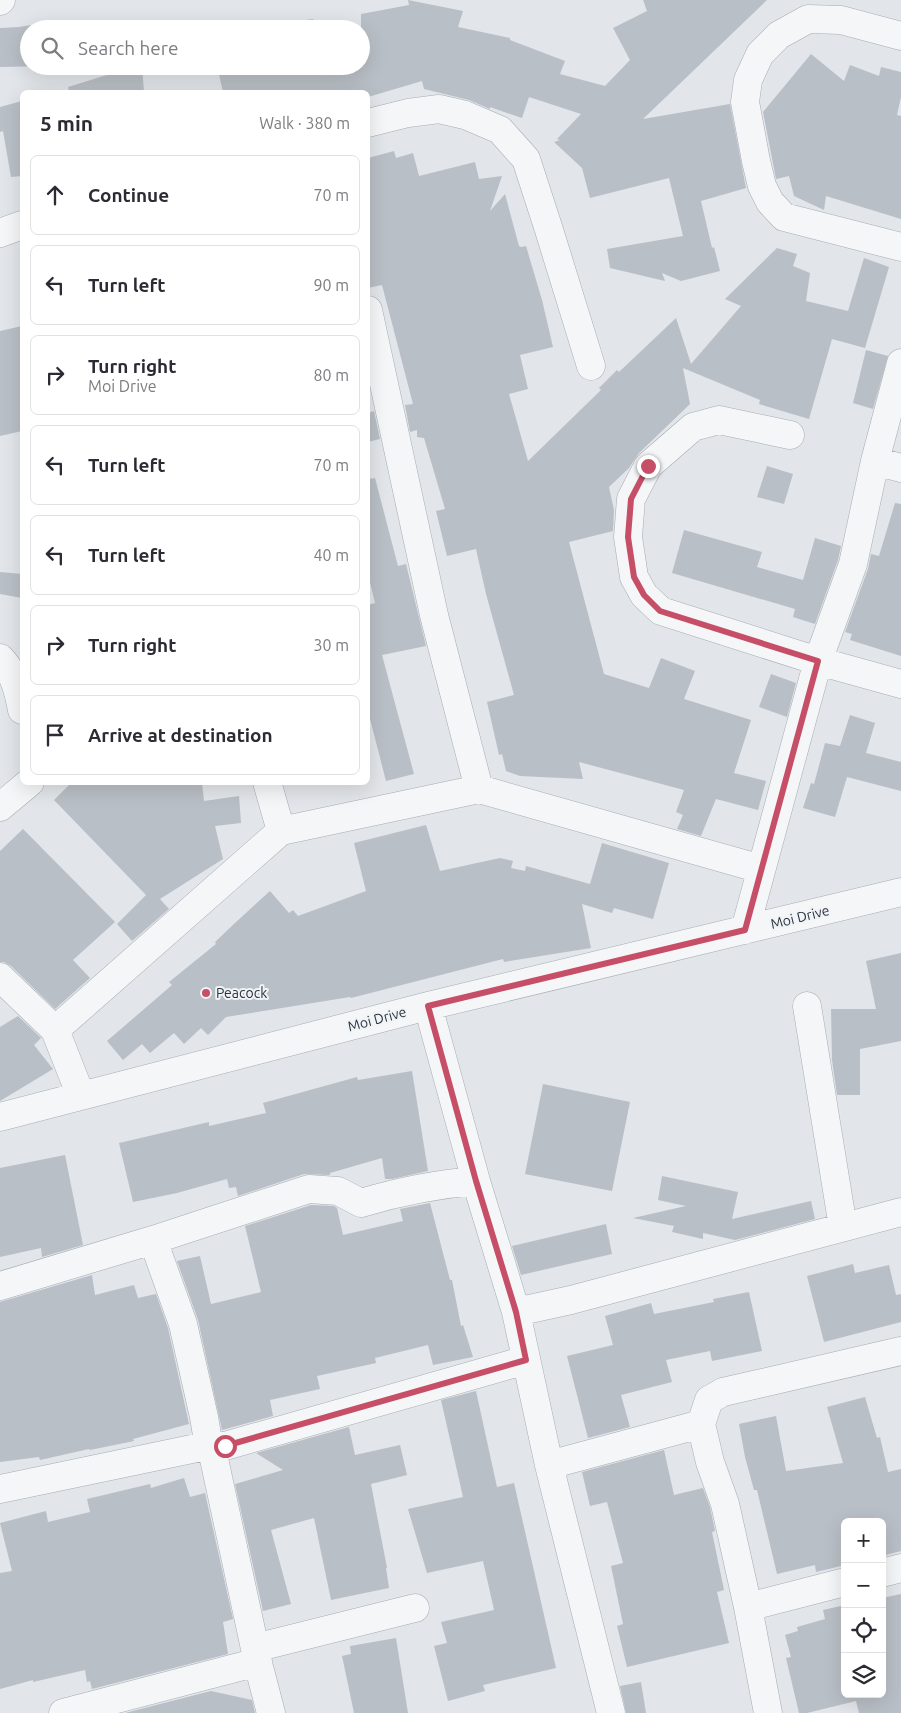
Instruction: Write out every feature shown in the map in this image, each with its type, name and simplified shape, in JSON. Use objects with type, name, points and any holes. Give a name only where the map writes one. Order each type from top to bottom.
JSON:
[{"type":"street","points":[[901,36],[841,20],[808,19],[780,35],[760,54],[748,80],[744,102],[762,186],[770,202],[784,216],[901,248]]},
{"type":"street","points":[[370,122],[408,113],[439,109],[465,115],[500,130],[526,159],[591,366]]},
{"type":"street","points":[[0,233],[20,226]]},
{"type":"street","points":[[370,319],[434,615],[479,789]]},
{"type":"street","points":[[745,930],[818,661],[853,564],[875,461],[901,363]]},
{"type":"street","points":[[790,435],[719,420],[693,427],[648,466],[631,499],[628,537],[634,577],[644,595],[660,611],[818,661],[901,684]]},
{"type":"street","points":[[875,461],[901,468]]},
{"type":"street","points":[[0,658],[6,663],[20,701]]},
{"type":"street","points":[[0,807],[26,785]]},
{"type":"street","points":[[268,785],[281,831]]},
{"type":"street","points":[[55,1030],[281,831],[479,789],[761,869]]},
{"type":"street","name":"Moi Drive","points":[[0,1117],[428,1006],[901,892]]},
{"type":"street","points":[[0,977],[55,1030],[81,1096]]},
{"type":"street","points":[[428,1006],[476,1181],[516,1312],[549,1465],[611,1713]]},
{"type":"street","points":[[807,1006],[843,1227]]},
{"type":"street","points":[[0,1286],[153,1240],[309,1189],[338,1191],[361,1203],[452,1183],[476,1181]]},
{"type":"street","points":[[516,1312],[571,1300],[901,1212]]},
{"type":"street","points":[[153,1240],[183,1324],[271,1713]]},
{"type":"street","points":[[768,1713],[748,1607],[725,1504],[710,1462],[701,1424],[709,1400],[723,1392],[901,1351]]},
{"type":"street","points":[[0,1489],[211,1445],[225,1446],[526,1360]]},
{"type":"street","points":[[549,1465],[701,1424]]},
{"type":"street","points":[[886,1572],[901,1568]]},
{"type":"street","points":[[748,1607],[841,1583]]},
{"type":"street","points":[[63,1713],[415,1608]]},
{"type":"building","points":[[408,0],[463,11],[458,27],[510,38],[510,40],[565,61],[560,74],[605,86],[630,60],[613,28],[647,11],[643,0],[767,0],[643,119],[730,104],[746,188],[701,201],[712,248],[714,247],[720,271],[681,281],[662,273],[665,281],[610,268],[607,249],[683,236],[669,178],[590,198],[582,168],[554,142],[560,140],[557,139],[581,114],[529,97],[522,118],[490,107],[490,109],[469,100],[424,89],[422,81],[370,96],[370,90],[223,90],[219,75],[370,75],[370,20],[361,20],[361,14],[409,5]]},
{"type":"building","points":[[19,27],[20,67],[0,67],[0,28]]},
{"type":"building","points":[[811,54],[844,81],[850,65],[879,76],[881,67],[901,72],[901,97],[897,115],[901,116],[901,219],[826,196],[824,210],[794,196],[789,176],[776,179],[763,112]]},
{"type":"building","points":[[107,75],[143,75],[144,90],[69,90],[68,87]]},
{"type":"building","points":[[20,102],[20,176],[11,177],[3,131],[0,132],[0,107]]},
{"type":"building","points":[[394,151],[396,158],[413,153],[419,176],[475,162],[479,179],[502,176],[490,211],[505,194],[519,246],[526,246],[542,300],[553,347],[520,355],[528,389],[509,394],[528,461],[601,390],[599,388],[617,370],[619,372],[676,318],[691,364],[741,306],[725,299],[777,248],[797,254],[793,266],[810,273],[806,301],[848,311],[864,258],[889,267],[865,348],[832,339],[809,419],[759,404],[760,400],[683,368],[690,404],[638,454],[629,468],[609,487],[614,510],[613,531],[569,542],[604,674],[649,688],[661,658],[695,671],[684,699],[751,720],[734,773],[766,781],[758,810],[716,799],[701,836],[677,829],[683,815],[676,812],[684,790],[579,762],[583,779],[520,776],[506,771],[502,754],[499,755],[487,702],[514,695],[486,594],[476,549],[447,556],[436,511],[445,509],[424,438],[417,437],[417,430],[410,432],[405,405],[413,404],[382,285],[370,288],[370,157]]},
{"type":"building","points":[[20,326],[20,431],[0,436],[0,331]]},
{"type":"building","points":[[866,350],[888,356],[873,409],[853,403]]},
{"type":"building","points":[[374,411],[380,439],[370,442],[370,412]]},
{"type":"building","points":[[767,466],[793,474],[784,504],[757,497]]},
{"type":"building","points":[[375,478],[398,566],[406,564],[426,646],[382,655],[414,774],[386,781],[370,719],[370,604],[375,603],[370,582],[370,479]]},
{"type":"building","points":[[895,503],[901,504],[901,656],[850,640],[852,634],[845,632],[868,569],[871,554],[879,556]]},
{"type":"building","points":[[684,530],[762,552],[757,567],[803,580],[815,538],[841,546],[838,560],[815,624],[793,617],[795,609],[672,573]]},
{"type":"building","points":[[0,572],[20,574],[20,598],[0,594]]},
{"type":"building","points":[[771,674],[796,683],[787,717],[759,707]]},
{"type":"building","points":[[850,715],[875,723],[866,753],[901,762],[901,791],[847,777],[835,817],[803,808],[811,783],[814,784],[825,743],[840,746]]},
{"type":"building","points":[[69,785],[202,785],[204,801],[239,796],[241,823],[215,826],[223,859],[160,899],[169,909],[132,941],[117,924],[146,895],[54,800]]},
{"type":"building","points":[[426,825],[440,871],[500,858],[513,861],[511,868],[525,871],[526,866],[590,884],[602,843],[669,863],[653,919],[614,908],[612,913],[582,904],[591,948],[504,962],[503,959],[351,998],[226,1017],[208,1035],[201,1028],[184,1044],[174,1033],[150,1053],[142,1044],[123,1060],[107,1041],[172,985],[169,982],[216,944],[215,942],[270,891],[289,913],[293,910],[298,916],[366,891],[354,843]]},
{"type":"building","points":[[23,829],[115,922],[73,960],[90,978],[55,1009],[11,966],[0,962],[0,851]]},
{"type":"building","points":[[901,953],[901,1041],[860,1049],[860,1095],[837,1095],[832,1060],[831,1009],[876,1009],[866,961]]},
{"type":"building","points":[[18,1016],[41,1038],[34,1045],[53,1069],[0,1101],[0,1027]]},
{"type":"building","points":[[412,1071],[428,1171],[385,1179],[382,1158],[330,1173],[330,1175],[304,1174],[238,1196],[236,1187],[229,1188],[227,1179],[177,1193],[133,1202],[119,1143],[209,1122],[209,1126],[266,1113],[263,1103],[357,1077],[358,1080]]},
{"type":"building","points":[[543,1084],[630,1102],[612,1191],[525,1174]]},
{"type":"building","points":[[65,1155],[83,1245],[42,1257],[41,1248],[0,1257],[0,1168]]},
{"type":"building","points":[[662,1176],[738,1192],[732,1219],[811,1201],[815,1219],[735,1240],[703,1233],[703,1239],[672,1232],[674,1226],[633,1218],[686,1206],[658,1200]]},
{"type":"building","points":[[430,1203],[450,1280],[452,1280],[461,1326],[463,1325],[473,1357],[433,1365],[428,1345],[375,1358],[376,1363],[317,1376],[320,1389],[270,1400],[273,1416],[222,1430],[198,1320],[177,1261],[200,1256],[211,1304],[261,1292],[245,1226],[311,1205],[334,1206],[337,1208],[343,1235],[403,1221],[400,1209]]},
{"type":"building","points":[[606,1224],[612,1254],[521,1275],[512,1246]]},
{"type":"building","points":[[853,1264],[855,1273],[889,1265],[896,1295],[901,1294],[901,1322],[824,1342],[807,1276]]},
{"type":"building","points":[[92,1275],[95,1295],[134,1285],[138,1298],[156,1294],[168,1328],[189,1424],[133,1439],[134,1441],[90,1450],[40,1460],[39,1457],[0,1462],[0,1302]]},
{"type":"building","points":[[749,1292],[762,1351],[712,1361],[710,1351],[666,1360],[672,1382],[621,1395],[630,1427],[588,1438],[567,1356],[613,1345],[605,1316],[651,1303],[654,1314],[714,1302],[713,1299]]},
{"type":"building","points":[[476,1391],[497,1487],[514,1483],[556,1668],[483,1685],[485,1691],[448,1701],[434,1646],[447,1643],[441,1622],[494,1610],[483,1561],[427,1573],[408,1509],[463,1497],[441,1400]]},
{"type":"building","points":[[865,1397],[877,1438],[880,1437],[888,1472],[901,1469],[901,1551],[886,1555],[886,1518],[841,1518],[841,1566],[816,1572],[815,1565],[777,1574],[757,1490],[754,1490],[745,1457],[739,1424],[776,1416],[786,1471],[843,1463],[827,1407]]},
{"type":"building","points":[[349,1427],[355,1455],[400,1445],[407,1475],[371,1484],[389,1588],[331,1600],[314,1518],[271,1530],[291,1604],[263,1611],[235,1484],[283,1470],[256,1453]]},
{"type":"building","points":[[664,1450],[674,1495],[703,1488],[710,1507],[715,1531],[712,1532],[724,1590],[717,1592],[729,1643],[627,1667],[617,1626],[623,1624],[611,1566],[623,1563],[607,1502],[590,1506],[582,1472]]},
{"type":"building","points":[[184,1478],[190,1497],[205,1493],[233,1619],[223,1622],[228,1654],[92,1689],[90,1681],[87,1682],[85,1670],[33,1682],[33,1680],[0,1689],[0,1573],[12,1571],[0,1523],[46,1511],[48,1522],[90,1512],[87,1499],[150,1484],[151,1488]]},
{"type":"building","points":[[901,1594],[901,1713],[859,1713],[856,1701],[807,1713],[799,1713],[786,1658],[791,1657],[785,1635],[798,1631],[797,1627],[825,1619],[823,1610],[841,1606],[841,1698],[886,1698],[886,1597]]},
{"type":"building","points":[[396,1638],[408,1713],[354,1713],[342,1656],[351,1654],[350,1646]]},
{"type":"building","points":[[641,1682],[646,1713],[626,1713],[620,1686]]},
{"type":"building","points":[[211,1691],[252,1700],[255,1713],[125,1713]]},
{"type":"place","name":"Peacock","points":[[206,993]]},
{"type":"route","points":[[225,1446],[526,1360],[516,1312],[476,1181],[428,1006],[745,930],[818,661],[660,611],[644,595],[634,577],[628,537],[631,499],[648,466]]}]
